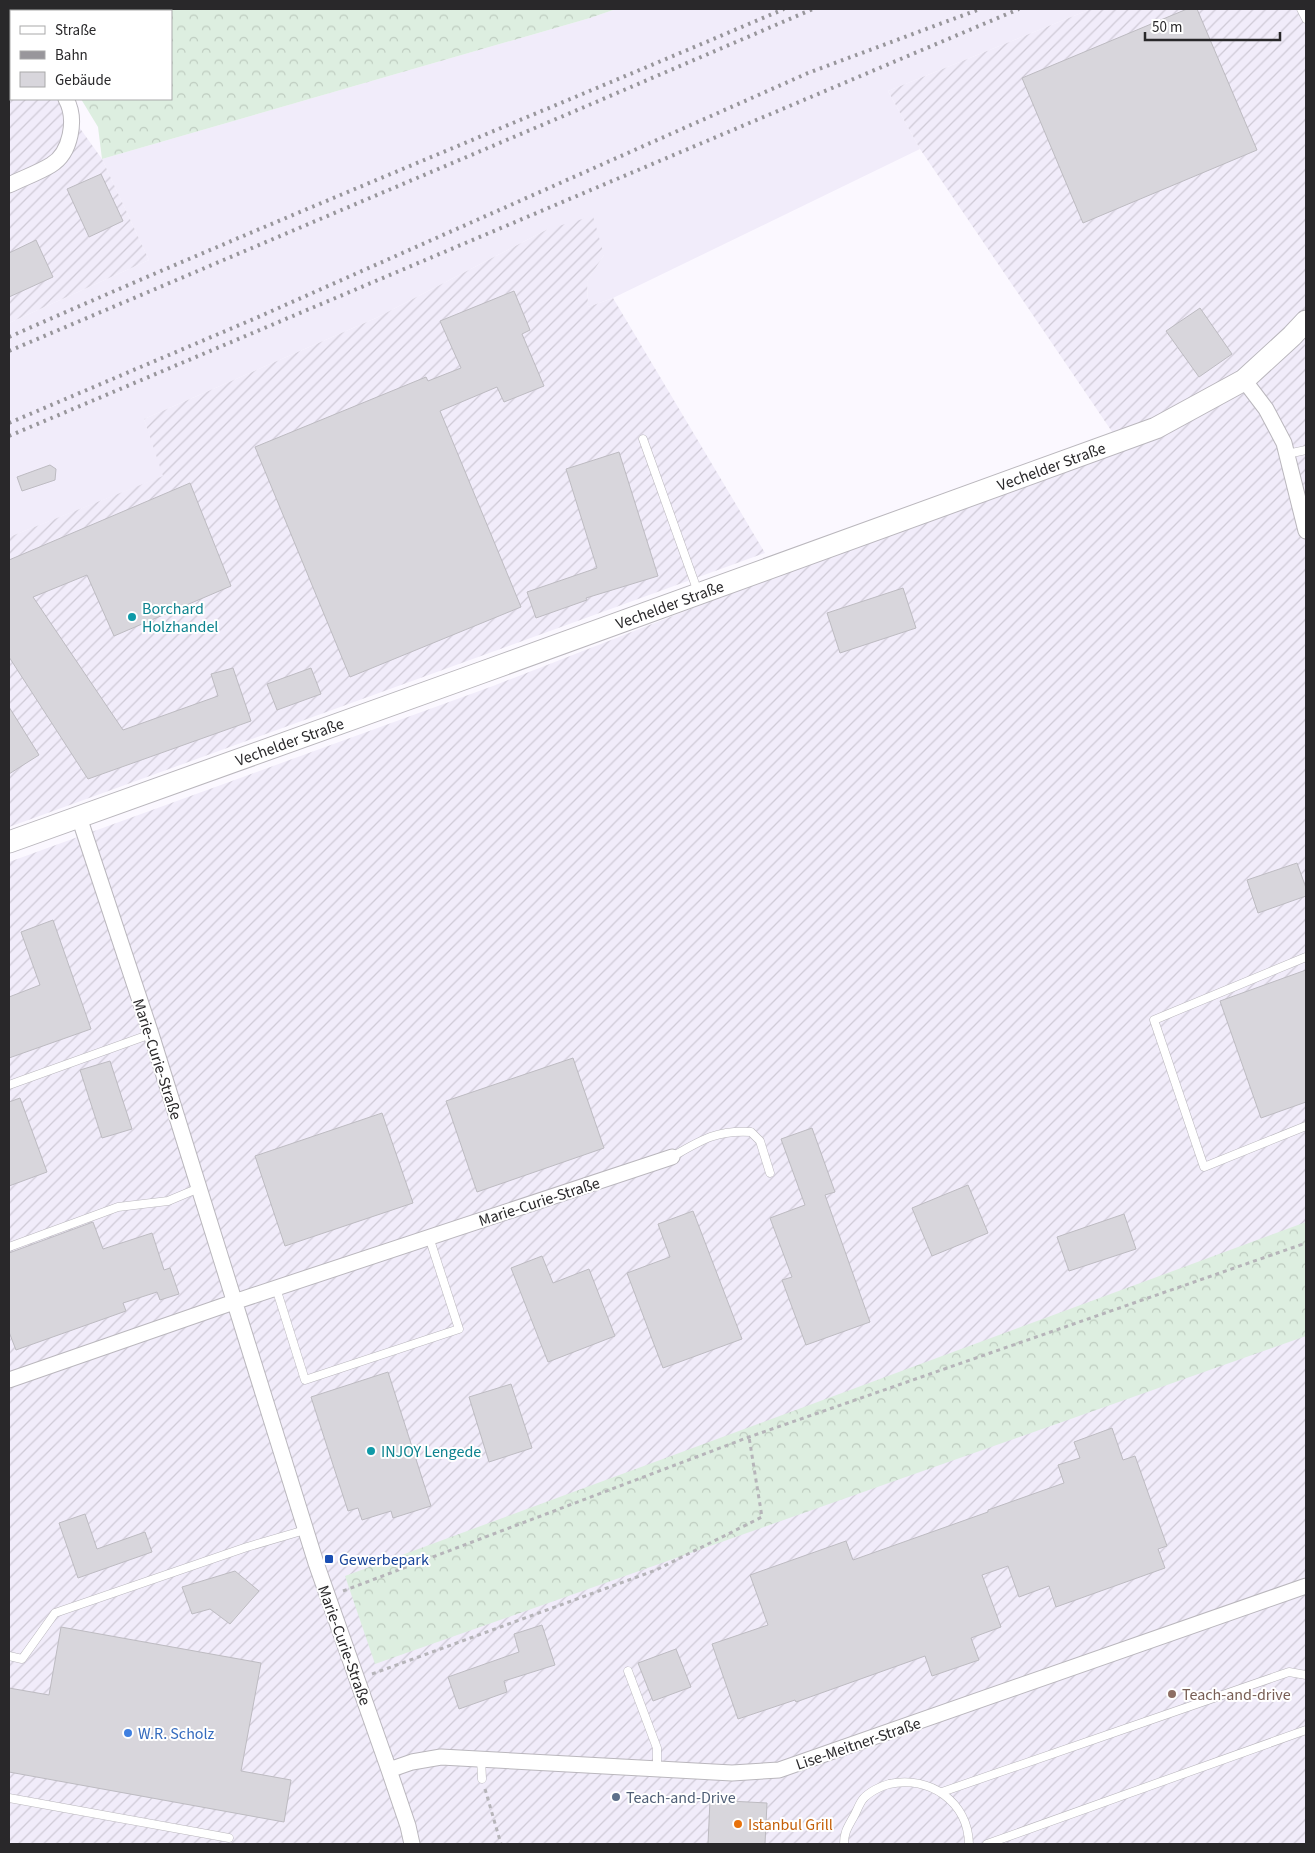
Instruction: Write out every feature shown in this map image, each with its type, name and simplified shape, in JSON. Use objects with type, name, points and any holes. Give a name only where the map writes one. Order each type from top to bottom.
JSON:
[{"type":"main road","name":"Vechelder Straße","points":[[9,842],[1156,428],[1244,380],[1306,321]]},
{"type":"street","points":[[9,185],[53,164],[62,152],[69,140],[72,126],[66,100]]},
{"type":"street","points":[[1244,380],[1266,409],[1284,444],[1306,531]]},
{"type":"street","name":"Marie-Curie-Straße","points":[[79,817],[151,1034],[305,1530],[358,1679],[408,1826],[412,1844]]},
{"type":"street","name":"Marie-Curie-Straße","points":[[9,1380],[234,1302],[672,1157]]},
{"type":"street","name":"Lise-Meitner-Straße","points":[[389,1770],[412,1762],[442,1756],[657,1770],[732,1773],[779,1770],[1306,1586]]},
{"type":"lane","points":[[1301,9],[1306,20]]},
{"type":"lane","points":[[643,439],[698,594]]},
{"type":"lane","points":[[1287,454],[1306,450]]},
{"type":"lane","points":[[1306,957],[1154,1020],[1204,1167],[1306,1126]]},
{"type":"lane","points":[[9,1085],[151,1034]]},
{"type":"lane","points":[[672,1157],[703,1139],[725,1132],[751,1132],[760,1141],[770,1173]]},
{"type":"lane","points":[[9,1247],[118,1207],[168,1201],[199,1188]]},
{"type":"lane","points":[[276,1288],[305,1380],[459,1329],[429,1237]]},
{"type":"lane","points":[[9,1656],[22,1659],[55,1613],[247,1547],[305,1530]]},
{"type":"lane","points":[[628,1671],[657,1748],[657,1770]]},
{"type":"lane","points":[[942,1792],[1289,1672],[1306,1675]]},
{"type":"lane","points":[[987,1844],[1306,1730]]},
{"type":"lane","points":[[481,1758],[482,1779]]},
{"type":"lane","points":[[844,1844],[844,1833],[864,1798],[881,1786],[902,1782],[922,1784],[942,1792],[954,1804],[963,1818],[969,1844]]},
{"type":"lane","points":[[9,1798],[228,1838]]},
{"type":"path","points":[[328,1596],[749,1437],[1306,1243]]},
{"type":"path","points":[[358,1679],[656,1570],[762,1517],[749,1437]]},
{"type":"path","points":[[482,1779],[501,1844]]},
{"type":"shaded area","points":[[616,9],[1091,9],[888,91],[920,149],[613,298],[588,307],[587,281],[604,255],[548,229],[376,318],[144,419],[164,476],[9,537],[9,323],[149,260],[102,159]]},
{"type":"shaded area","points":[[1091,9],[1306,9],[1306,1844],[9,1844],[9,862],[493,686],[1119,442],[920,149],[888,91]]},
{"type":"shaded area","points":[[9,26],[10,100],[60,100],[102,159],[149,260],[9,323]]},
{"type":"shaded area","points":[[593,216],[604,255],[587,281],[588,307],[613,298],[765,553],[9,827],[9,537],[163,476],[144,419],[376,318],[548,229]]},
{"type":"green space","points":[[616,9],[102,159],[98,127],[82,100],[172,100],[172,10],[22,10]]},
{"type":"green space","points":[[1306,1222],[1306,1336],[375,1664],[345,1576]]},
{"type":"building","points":[[1187,9],[1197,9],[1257,150],[1083,223],[1022,78]]},
{"type":"building","points":[[101,174],[123,221],[89,237],[67,189]]},
{"type":"building","points":[[36,240],[53,277],[9,297],[9,253]]},
{"type":"building","points":[[514,291],[530,330],[522,334],[544,386],[504,402],[497,387],[440,411],[521,607],[350,677],[255,447],[426,377],[428,381],[461,368],[440,321]]},
{"type":"building","points":[[1200,308],[1232,354],[1199,377],[1166,331]]},
{"type":"building","points":[[619,452],[658,576],[586,598],[587,600],[536,618],[527,592],[597,568],[566,469]]},
{"type":"building","points":[[50,465],[56,469],[55,480],[22,491],[17,477]]},
{"type":"building","name":"Borchard Holzhandel","points":[[190,483],[231,586],[114,636],[87,575],[33,597],[123,730],[218,696],[211,674],[233,668],[251,721],[88,779],[9,657],[9,560]]},
{"type":"building","points":[[903,588],[916,628],[840,653],[827,613]]},
{"type":"building","points":[[311,668],[321,694],[277,710],[267,684]]},
{"type":"building","points":[[9,707],[39,755],[9,774]]},
{"type":"building","points":[[1297,863],[1306,888],[1306,896],[1258,913],[1247,880]]},
{"type":"building","points":[[53,920],[91,1029],[9,1058],[9,997],[40,985],[21,932]]},
{"type":"building","points":[[1306,970],[1306,1102],[1261,1118],[1220,1001]]},
{"type":"building","points":[[573,1058],[604,1148],[477,1192],[446,1101]]},
{"type":"building","points":[[110,1061],[132,1129],[102,1138],[80,1070]]},
{"type":"building","points":[[20,1098],[47,1172],[9,1186],[9,1102]]},
{"type":"building","points":[[382,1113],[413,1203],[285,1246],[255,1156]]},
{"type":"building","points":[[812,1128],[835,1192],[825,1195],[870,1322],[806,1345],[782,1280],[792,1277],[770,1218],[805,1205],[781,1139]]},
{"type":"building","points":[[968,1185],[988,1233],[932,1256],[912,1208]]},
{"type":"building","points":[[693,1211],[742,1339],[663,1368],[627,1273],[670,1257],[658,1224]]},
{"type":"building","points":[[1124,1214],[1136,1249],[1069,1271],[1057,1237]]},
{"type":"building","points":[[93,1222],[103,1249],[152,1233],[164,1270],[170,1268],[179,1294],[160,1300],[157,1292],[123,1303],[126,1311],[16,1350],[9,1332],[9,1253]]},
{"type":"building","points":[[542,1256],[553,1283],[589,1269],[615,1336],[548,1362],[511,1268]]},
{"type":"building","name":"INJOY Lengede","points":[[388,1372],[431,1506],[393,1518],[391,1511],[362,1520],[358,1508],[348,1511],[311,1397]]},
{"type":"building","points":[[511,1384],[532,1448],[489,1462],[469,1397]]},
{"type":"building","points":[[1112,1428],[1123,1460],[1135,1456],[1167,1546],[1158,1549],[1165,1568],[1056,1607],[1049,1586],[1019,1597],[1008,1566],[982,1575],[1001,1627],[971,1638],[979,1660],[932,1676],[925,1656],[796,1702],[795,1700],[738,1719],[712,1644],[768,1625],[750,1575],[846,1541],[853,1560],[1064,1483],[1058,1465],[1080,1458],[1074,1442]]},
{"type":"building","points":[[85,1514],[97,1549],[145,1532],[152,1552],[78,1578],[59,1523]]},
{"type":"building","points":[[235,1571],[259,1591],[230,1624],[210,1609],[192,1614],[182,1587]]},
{"type":"building","points":[[542,1625],[555,1665],[504,1681],[507,1692],[459,1709],[448,1677],[519,1652],[514,1634]]},
{"type":"building","name":"W.R. Scholz","points":[[61,1627],[261,1663],[241,1771],[291,1780],[284,1822],[9,1772],[9,1688],[49,1695]]},
{"type":"building","points":[[676,1649],[691,1687],[653,1701],[638,1663]]},
{"type":"building","name":"Istanbul Grill","points":[[710,1800],[767,1803],[765,1844],[708,1844]]},
{"type":"railway","points":[[9,337],[784,9]]},
{"type":"railway","points":[[9,351],[813,9]]},
{"type":"railway","points":[[9,423],[256,318],[808,73],[980,9]]},
{"type":"railway","points":[[9,436],[1019,9]]},
{"type":"place","name":"Borchard Holzhandel","points":[[132,617]]},
{"type":"place","name":"INJOY Lengede","points":[[371,1451]]},
{"type":"place","name":"Gewerbepark","points":[[329,1559]]},
{"type":"place","name":"Teach-and-drive","points":[[1172,1694]]},
{"type":"place","name":"W.R. Scholz","points":[[128,1733]]},
{"type":"place","name":"Teach-and-Drive","points":[[616,1797]]},
{"type":"place","name":"Istanbul Grill","points":[[738,1824]]}]
